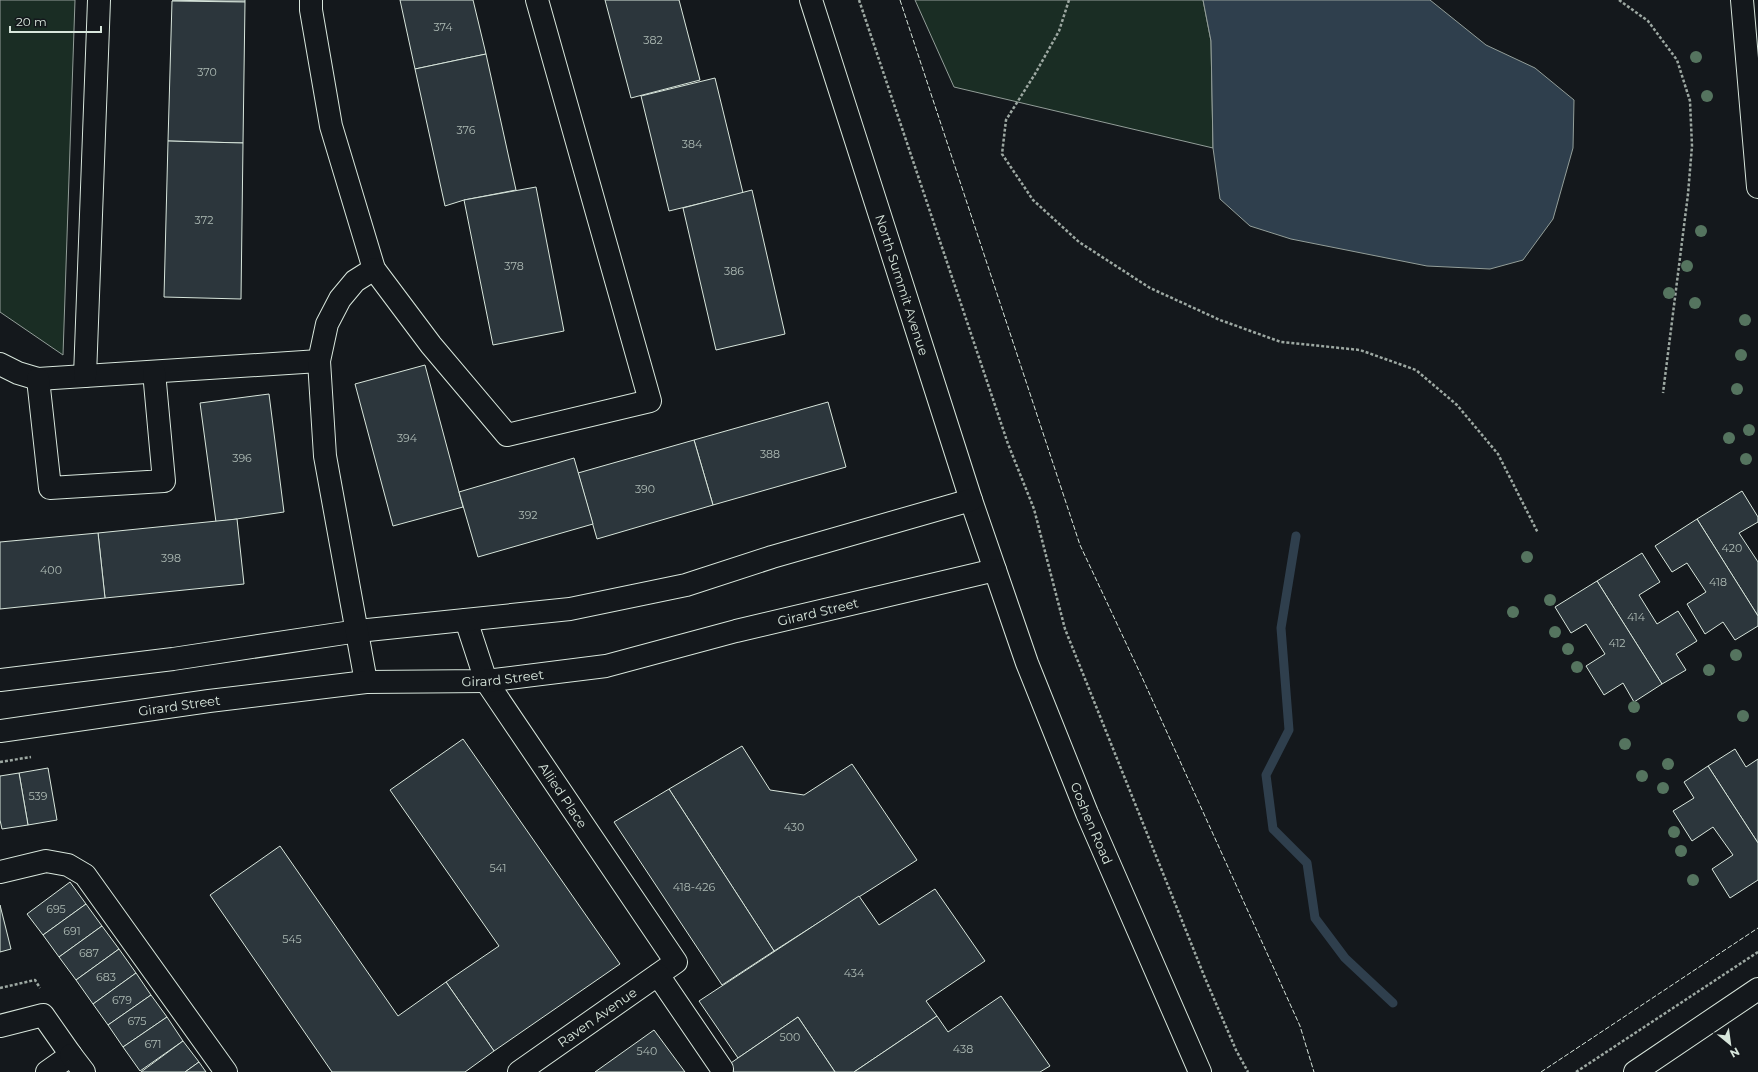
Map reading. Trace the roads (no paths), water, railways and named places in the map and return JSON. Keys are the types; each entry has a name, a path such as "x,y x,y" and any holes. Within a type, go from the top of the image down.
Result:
{"street":[{"path":"85,376 99,0"},
{"path":"311,0 310,10 331,126 374,268 431,345 507,435 650,401 537,0"},
{"name":"North Summit Avenue","path":"810,0 971,500 995,570"},
{"path":"1742,0 1758,187"},
{"path":"366,682 358,631 325,456 319,361 327,324 340,299 355,281 374,268"},
{"path":"0,364 18,373 38,380 319,361"},
{"path":"38,380 50,488 164,481 154,372"},
{"path":"0,680 173,659 358,631 570,609 686,585 772,557 971,500"},
{"name":"Girard Street","path":"0,731 208,701 366,682 486,681 606,666 736,631 995,570"},
{"name":"Goshen Road","path":"995,570 1027,663 1087,813 1200,1072"},
{"name":"Allied Place","path":"466,620 486,681 676,962"},
{"path":"0,872 46,861 68,865 85,875 226,1072"},
{"name":"Raven Avenue","path":"519,1072 676,962"},
{"path":"658,975 722,1069"},
{"path":"1635,1072 1758,989"},
{"path":"0,1026 43,1015 84,1072"},
{"path":"47,1072 71,1055"}],"water":[{"path":"1203,0 1430,0 1486,45 1535,68 1574,100 1573,148 1553,219 1523,260 1490,269 1427,266 1291,239 1250,226 1220,199 1213,148 1211,41"}],"waterway":[{"path":"1296,536 1281,628 1289,730 1266,775 1273,829 1307,863 1315,918 1345,958 1393,1003"}]}
